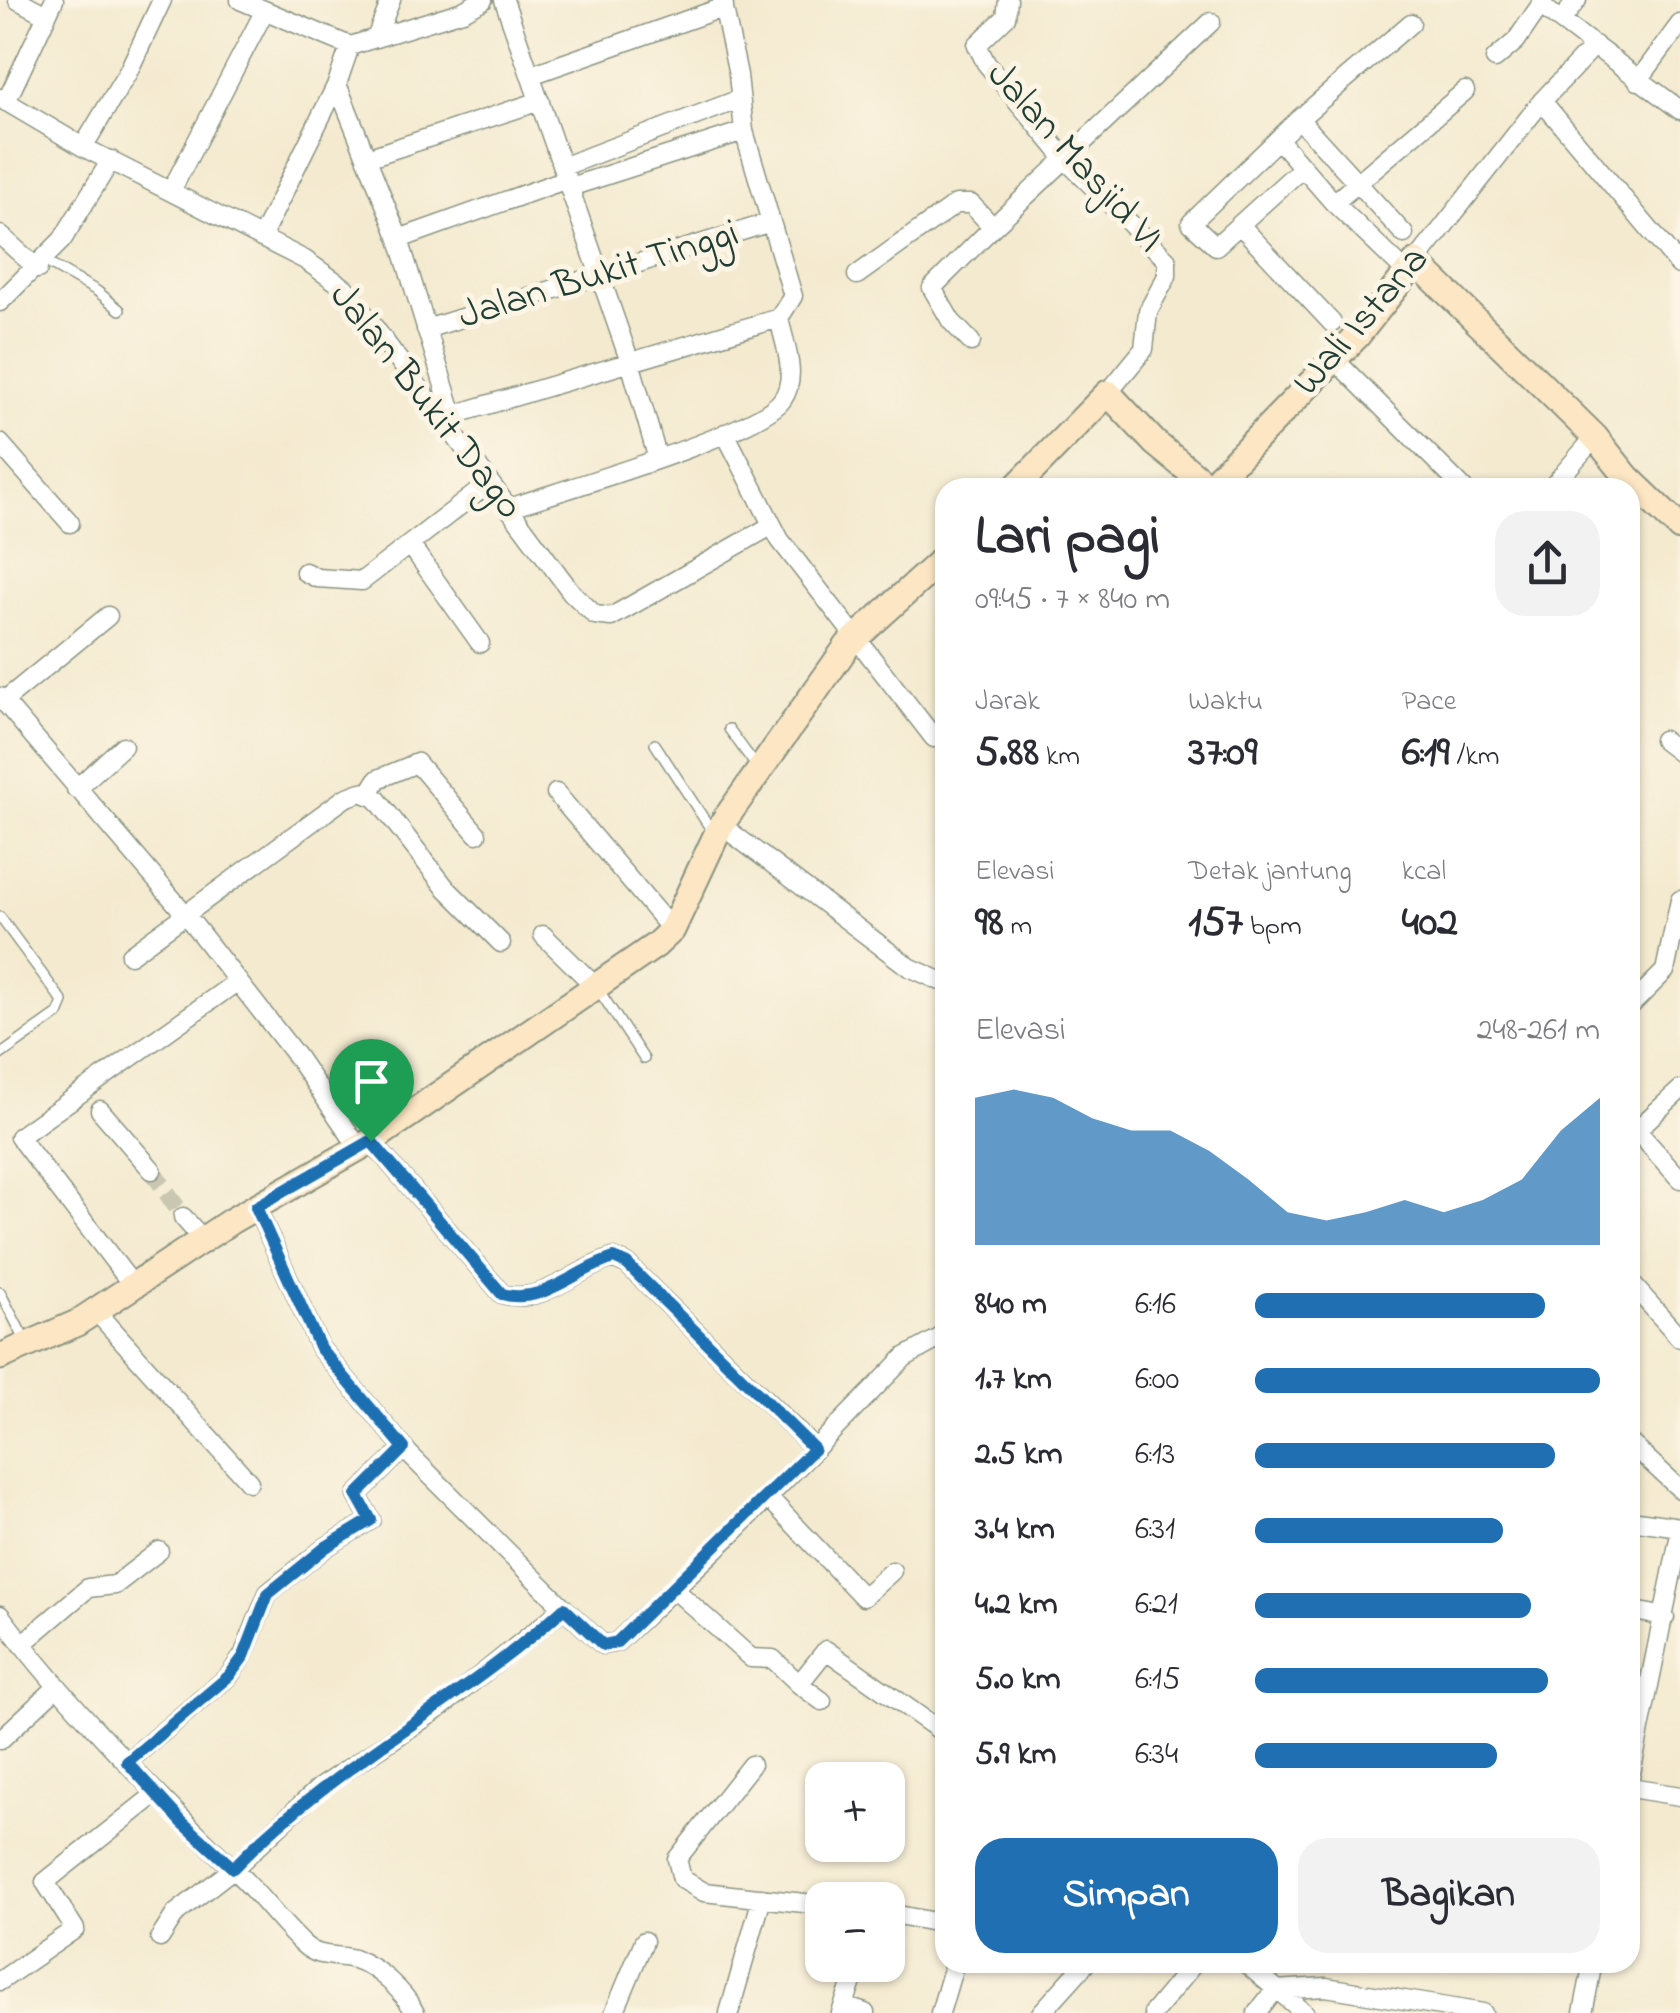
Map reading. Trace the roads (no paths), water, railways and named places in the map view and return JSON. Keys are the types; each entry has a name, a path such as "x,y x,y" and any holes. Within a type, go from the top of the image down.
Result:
{"street":[{"path":"3,100 50,8 18,0"},
{"path":"83,147 128,72 162,0"},
{"path":"240,0 350,46 483,0"},
{"path":"376,38 391,0"},
{"path":"504,0 630,362 657,456"},
{"name":"Jalan Masjid VI","path":"1008,0 1006,17 978,48 1067,161 1167,260 1168,269 1148,312 1144,349 1108,394"},
{"path":"1561,21 1577,0"},
{"path":"1495,60 1516,41 1542,2 1561,21 1680,110"},
{"path":"337,84 398,238 451,423 630,362 778,318 794,296 744,131 723,3 531,75"},
{"path":"171,191 264,12"},
{"path":"971,342 950,321 932,288 1211,22"},
{"path":"1301,169 1216,246 1191,223 1299,120 1411,24"},
{"path":"1638,80 1680,24"},
{"name":"Wali Istana","path":"1218,478 1335,360 1542,101 1595,45"},
{"path":"261,238 337,84 350,46"},
{"path":"1334,203 1465,91"},
{"path":"398,238 567,177 740,99"},
{"name":"Jalan Bukit Dago","path":"3,100 83,147 305,260 345,288 451,423 488,484 572,593 594,615 606,618 771,526"},
{"path":"367,158 540,101"},
{"path":"1542,101 1679,265"},
{"path":"1299,120 1404,234"},
{"path":"567,177 744,131"},
{"path":"1279,140 1334,203 1411,267 1595,437 1628,478"},
{"path":"0,302 41,265 82,212 111,160"},
{"path":"857,275 956,204 971,204 993,227"},
{"name":"Jalan Bukit Tinggi","path":"426,329 771,222"},
{"path":"1241,226 1332,323"},
{"path":"0,235 41,265"},
{"path":"509,508 725,433 768,413 782,401 790,382 778,318"},
{"path":"1335,360 1453,478"},
{"path":"1031,478 1108,394"},
{"name":"Wali Istana","path":"1108,394 1155,443 1198,478"},
{"path":"725,433 771,526 851,642 934,738"},
{"path":"1560,478 1595,437"},
{"path":"0,443 70,523"},
{"path":"305,572 317,578 362,581 488,484"},
{"path":"1640,490 1680,528"},
{"path":"411,546 480,643"},
{"path":"0,1357 26,1343 48,1338 96,1311 256,1207 365,1144 598,989 672,930 714,829 760,772 851,642 935,566"},
{"path":"108,616 2,699 76,789 94,802 365,1144 502,1294 515,1298 542,1294 614,1258 627,1264 814,1449"},
{"path":"1663,740 1680,753"},
{"path":"76,789 122,746"},
{"path":"130,955 330,808 345,798 369,792 378,778 417,763 477,834"},
{"path":"369,792 445,888 500,942"},
{"path":"556,793 672,930"},
{"path":"714,829 909,968 935,979"},
{"path":"1640,996 1665,971 1680,900"},
{"path":"544,935 598,989"},
{"path":"134,1286 19,1136 238,981"},
{"path":"1640,1123 1680,1090"},
{"path":"100,1110 152,1170"},
{"path":"1640,1138 1680,1179"},
{"path":"256,1207 320,1348 404,1448 603,1645 617,1642 676,1590 905,1358 935,1341"},
{"path":"184,1217 203,1240"},
{"path":"1640,1293 1680,1338"},
{"path":"96,1311 249,1482"},
{"path":"127,1762 229,1676 244,1656 268,1594 326,1547 371,1520 357,1495 404,1448"},
{"path":"1640,1453 1680,1489"},
{"path":"768,1496 863,1597 892,1570"},
{"path":"1640,1521 1680,1526"},
{"path":"1640,1693 1665,1616 1680,1534"},
{"path":"22,1644 88,1588 115,1585 159,1551"},
{"path":"676,1590 751,1658 773,1659 822,1701"},
{"path":"160,1938 176,1913 233,1868 319,1788 440,1708 564,1608"},
{"path":"1640,1612 1665,1616"},
{"path":"0,1615 58,1687 127,1762 306,1947 326,1957 365,1964 410,2001 415,2013"},
{"path":"798,1684 826,1650 935,1727"},
{"path":"0,1740 58,1687"},
{"path":"752,1765 677,1859 682,1879 690,1886 805,1903"},
{"path":"1640,1790 1680,1796"},
{"path":"0,1981 75,1929 45,1882 157,1793"},
{"path":"729,2013 762,1898"},
{"path":"905,1916 935,1922"},
{"path":"614,2013 644,1942"},
{"path":"940,2013 953,1973"},
{"path":"1040,2013 1077,1973"},
{"path":"1153,2013 1186,1973"},
{"path":"1256,1973 1305,2013"},
{"path":"1583,2013 1591,1973"},
{"path":"852,1982 843,2010 865,2013"},
{"path":"1275,1990 1326,1987 1484,2013"},
{"path":"1258,2013 1275,1990"}],"lane":[{"path":"41,265 98,290 120,310"},
{"path":"729,729 760,772"},
{"path":"655,744 714,829"},
{"path":"0,917 63,1002 58,1014 0,1055"},
{"path":"598,989 644,1060"},
{"path":"0,1292 26,1343"}],"tunnel":[{"path":"152,1170 183,1217"}]}
